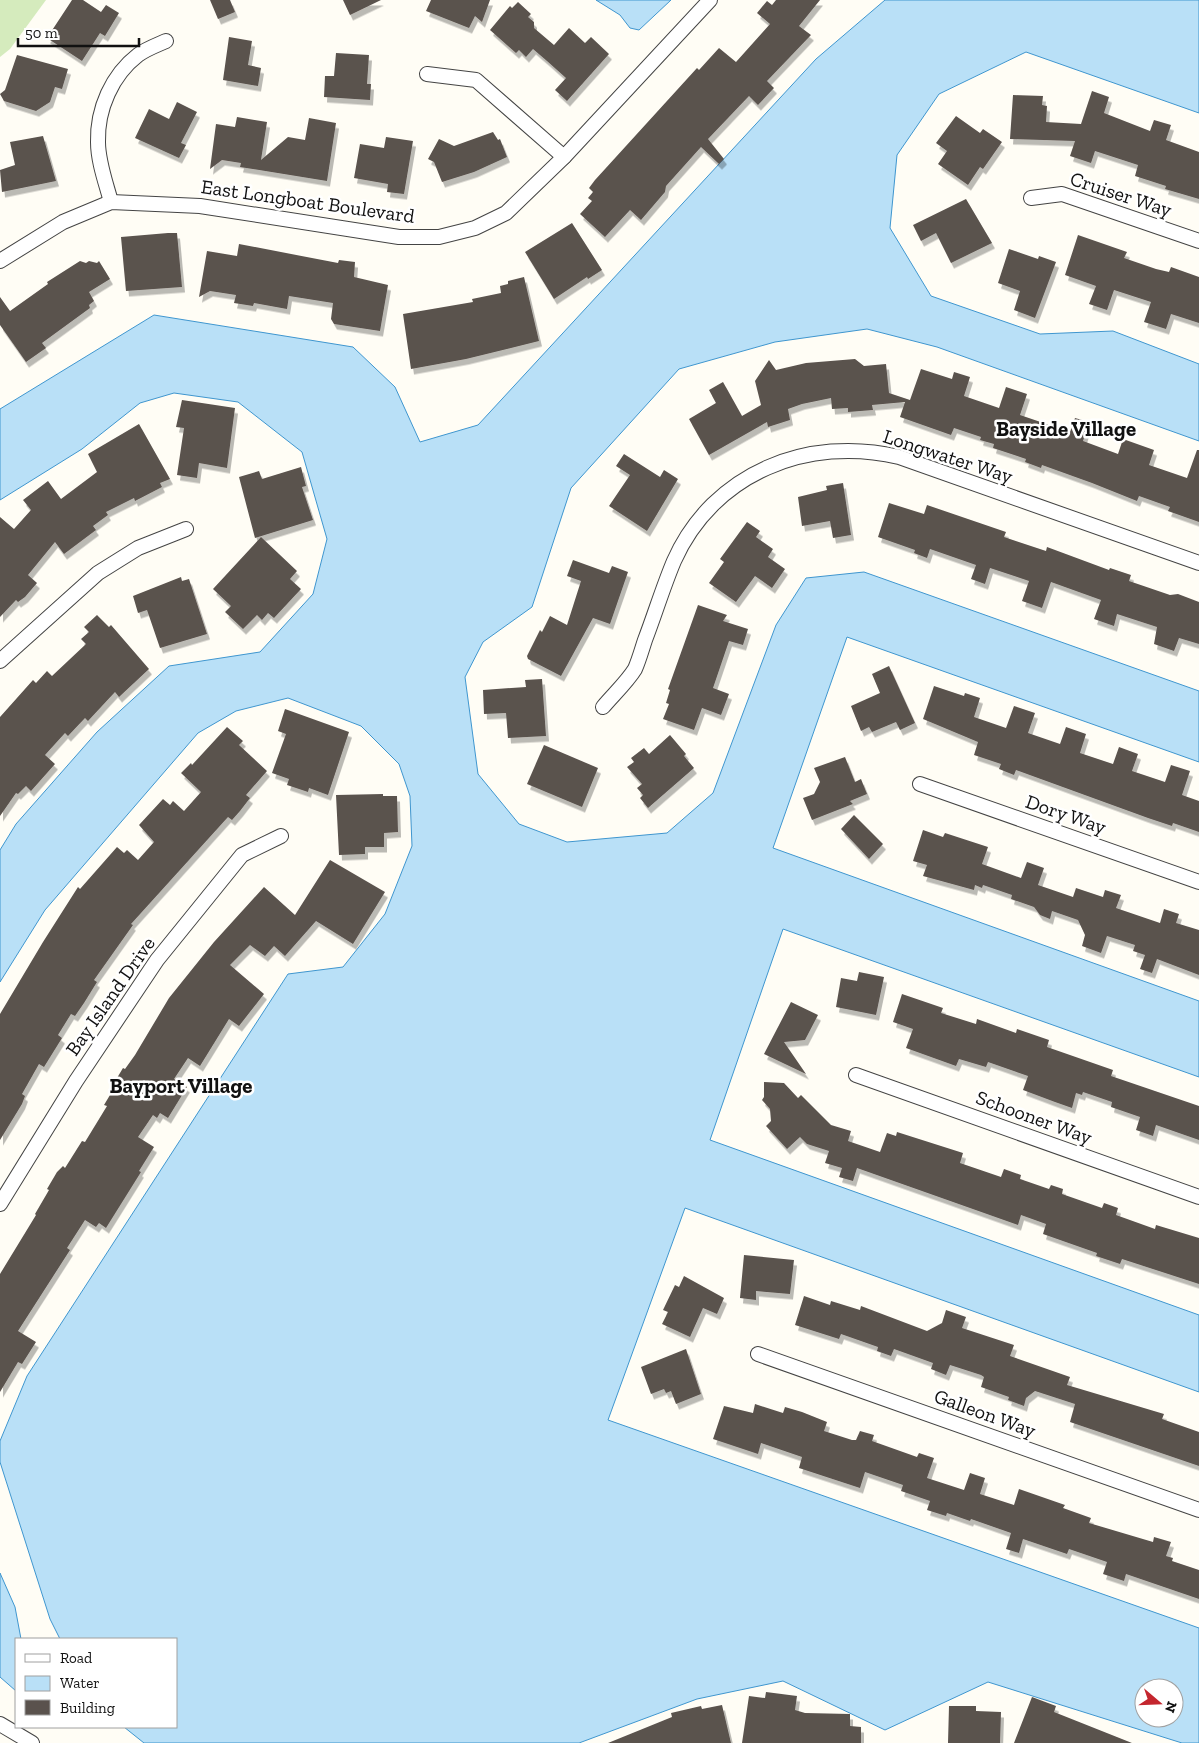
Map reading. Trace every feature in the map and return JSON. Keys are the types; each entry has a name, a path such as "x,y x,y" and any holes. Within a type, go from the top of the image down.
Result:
{"street":[{"name":"East Longboat Boulevard","path":"0,261 63,222 111,202 200,206 399,237 439,237 475,228 506,213 564,157 710,0"},
{"path":"111,202 98,144 101,110 107,94 128,64 140,53 166,41"},
{"path":"427,74 476,80 564,157"},
{"name":"Cruiser Way","path":"1031,198 1062,194 1199,241"},
{"name":"Longwater Way","path":"603,707 634,669 674,561 686,537 700,518 718,499 742,480 778,462 800,455 822,451 860,450 898,457 1199,563"},
{"path":"0,661 98,573 138,548 186,529"},
{"name":"Dory Way","path":"920,784 1199,882"},
{"name":"Bay Island Drive","path":"0,1204 76,1081 157,960 242,855 281,836"},
{"name":"Schooner Way","path":"856,1075 1199,1197"},
{"name":"Galleon Way","path":"758,1354 1199,1510"},
{"path":"0,1724 32,1743"}],"green space":[{"path":"0,0 46,0 10,49 0,57"}],"water":[{"path":"596,0 671,0 639,30 630,28 620,15"},
{"path":"885,0 1199,0 1199,113 1026,52 939,94 897,155 890,228 931,296 1040,334 1113,331 1199,364 1199,441 937,347 867,329 775,342 679,369 571,488 532,607 483,642 465,677 478,774 519,824 567,842 667,833 713,793 776,625 806,578 864,572 1199,691 1199,762 847,637 773,848 1199,1001 1199,1077 783,929 710,1140 1199,1315 1199,1392 685,1208 608,1420 1199,1628 1199,1743 1182,1743 1134,1728 1184,1728 1184,1678 1134,1678 1134,1728 988,1682 885,1730 783,1681 697,1699 579,1743 144,1743 125,1728 178,1728 178,1638 60,1638 50,1619 0,1462 0,1441 27,1376 288,974 343,967 385,914 412,846 410,796 399,764 361,726 288,698 236,711 198,733 45,910 0,982 0,850 16,824 97,732 169,666 260,652 313,594 327,539 302,452 238,402 174,393 140,403 82,449 0,500 0,409 154,315 353,347 395,387 420,442 478,425 816,59"},
{"path":"0,1573 15,1607 21,1638 15,1638 15,1690 0,1677"}],"building":[{"path":"72,0 83,0 101,12 106,5 119,13 105,36 100,33 82,61 47,38"},
{"path":"210,0 230,0 235,12 218,19"},
{"path":"343,0 381,0 350,15"},
{"path":"431,0 490,0 482,22 475,16 469,28 426,11"},
{"path":"776,0 820,0 799,26 811,35 767,81 774,88 758,105 749,96 708,139 724,159 719,164 701,147 666,186 665,192 641,220 630,210 605,237 580,214 592,201 588,198 593,192 589,188 697,68 699,70 719,48 736,62 770,24 757,13 767,1 772,5"},
{"path":"518,2 531,14 528,17 534,22 534,28 554,45 569,28 585,43 591,37 609,54 567,101 555,90 566,78 533,49 526,57 519,50 516,53 490,30 510,6 512,8"},
{"path":"229,37 252,41 248,65 261,68 258,86 223,80"},
{"path":"336,53 369,55 367,84 371,84 370,100 324,97 325,76 334,76"},
{"path":"17,55 68,69 62,89 55,87 50,102 36,111 4,101 0,94 5,90"},
{"path":"1092,91 1109,97 1104,113 1150,131 1154,120 1171,125 1166,140 1199,152 1199,199 1165,189 1166,186 1135,176 1138,165 1095,151 1091,163 1070,156 1075,141 1010,139 1013,95 1043,96 1042,105 1047,106 1046,122 1081,124"},
{"path":"177,102 197,112 181,143 186,145 179,158 135,138 149,109 169,119"},
{"path":"956,116 980,133 983,129 1002,142 983,169 980,167 968,185 938,164 947,151 936,143"},
{"path":"237,117 267,122 261,160 288,137 305,140 309,118 336,123 327,181 240,167 241,163 222,160 210,169 216,124 235,127"},
{"path":"493,132 498,140 500,139 507,157 474,172 442,182 434,162 428,159 439,139 454,146"},
{"path":"43,136 56,181 2,192 0,170 15,165 10,142"},
{"path":"386,137 413,141 404,194 387,192 388,184 354,178 360,144 384,148"},
{"path":"966,199 992,243 951,263 936,233 921,241 913,225"},
{"path":"572,223 602,270 588,279 587,277 554,299 525,252"},
{"path":"177,233 182,287 126,291 121,237"},
{"path":"1078,235 1127,252 1124,258 1169,272 1171,267 1199,277 1199,323 1171,314 1166,329 1144,322 1151,302 1114,290 1107,310 1089,304 1096,286 1065,275"},
{"path":"239,244 338,263 339,260 355,262 354,277 388,285 380,331 334,324 331,319 333,303 289,296 287,309 254,303 253,306 234,303 236,295 210,291 199,297 207,251 237,256"},
{"path":"1009,249 1038,259 1039,256 1056,262 1035,318 1014,310 1020,291 998,283"},
{"path":"80,261 97,263 99,261 110,279 89,292 94,301 89,305 90,308 42,343 46,348 26,362 0,325 0,297 10,311 48,284 47,282"},
{"path":"524,277 539,341 466,359 411,369 403,314 473,302 472,299 501,293 500,286 508,284 508,281"},
{"path":"855,359 864,366 886,364 889,393 910,400 921,369 952,379 954,372 970,377 964,396 999,408 1006,387 1027,394 1020,415 1070,432 1075,418 1089,422 1083,441 1118,454 1123,439 1154,450 1149,465 1187,478 1197,450 1199,450 1199,522 1168,511 1170,507 1139,496 1137,501 1042,465 1041,468 1025,462 1026,459 993,448 994,444 980,440 981,437 954,428 951,435 900,417 905,402 872,405 873,410 848,412 848,408 832,409 831,398 802,404 788,409 790,420 768,427 767,422 709,455 689,419 716,403 709,390 723,382 742,416 761,405 755,381 769,360 776,370 806,363"},
{"path":"182,400 235,408 227,468 199,463 197,478 177,475 184,428 176,427"},
{"path":"139,424 170,479 160,483 162,487 135,501 134,498 106,512 108,515 93,526 96,530 64,554 55,542 28,575 37,583 25,597 18,602 16,600 0,617 0,517 14,529 31,510 23,500 48,481 61,499 97,472 88,454"},
{"path":"624,454 660,477 664,470 678,479 647,531 609,506 630,475 616,466"},
{"path":"301,467 306,486 302,487 313,520 255,538 239,477 259,471 262,479"},
{"path":"843,483 851,535 833,538 830,521 802,526 798,497 827,490 826,486"},
{"path":"889,503 924,514 927,505 1006,532 1004,537 1046,551 1047,547 1109,570 1110,568 1131,575 1129,581 1170,595 1178,594 1199,602 1199,644 1179,638 1174,651 1154,644 1157,627 1117,614 1114,626 1094,619 1101,600 1051,582 1042,608 1022,601 1029,581 990,568 985,584 971,579 976,565 930,549 927,558 914,553 915,550 878,537"},
{"path":"747,522 760,531 756,537 773,549 768,557 785,569 772,588 755,576 736,602 709,583 724,562 720,559"},
{"path":"261,537 297,571 290,579 301,589 274,618 268,613 262,620 257,615 243,629 225,612 231,606 213,589"},
{"path":"573,560 609,573 612,566 628,572 610,624 593,618 561,676 528,659 527,656 540,630 542,632 550,616 567,625 581,581 567,576"},
{"path":"181,577 182,581 189,579 207,634 160,648 147,610 138,613 133,596"},
{"path":"698,605 727,615 723,621 748,629 743,645 729,641 713,688 729,694 721,715 702,708 694,730 663,719 669,704 666,703 670,690 668,689"},
{"path":"97,615 109,627 111,625 149,669 119,697 115,692 88,721 85,718 68,736 65,733 45,755 55,764 31,791 26,786 18,794 16,793 0,816 0,717 33,680 36,683 47,671 52,676 86,644 81,639 89,632 84,627"},
{"path":"889,666 915,723 900,730 896,722 872,732 869,727 861,731 851,706 880,693 872,674"},
{"path":"542,679 546,736 508,738 506,713 484,714 483,690 526,687 525,680"},
{"path":"934,686 964,696 965,693 980,698 974,717 1006,728 1014,706 1035,713 1028,733 1060,744 1066,727 1086,734 1080,753 1113,764 1119,747 1138,754 1132,771 1165,782 1171,765 1190,771 1182,795 1199,801 1199,832 1173,823 1172,826 1148,818 1016,770 1014,775 999,769 1001,764 974,755 978,742 923,719"},
{"path":"285,709 349,732 328,795 309,788 308,792 287,785 289,779 272,773 286,734 278,731"},
{"path":"227,727 243,741 239,745 267,771 246,795 250,798 232,820 228,817 131,924 133,925 94,980 97,982 84,1003 75,1016 71,1014 58,1035 62,1038 44,1067 39,1064 22,1094 25,1096 22,1104 0,1140 0,1014 78,887 80,889 117,847 124,853 127,850 138,860 154,842 139,825 163,799 170,805 173,801 184,811 201,792 181,773 191,763 192,765"},
{"path":"670,735 686,754 684,756 694,768 648,808 640,798 643,795 637,788 642,784 627,767 634,762 631,758 644,748 649,754"},
{"path":"544,745 598,768 582,807 527,784"},
{"path":"845,757 855,782 861,779 867,794 850,801 853,804 812,820 803,798 814,794 820,782 814,768"},
{"path":"383,794 383,796 397,796 398,832 384,833 384,847 365,847 365,854 339,855 336,795"},
{"path":"854,815 883,844 869,859 841,829"},
{"path":"923,830 943,837 945,833 988,847 982,864 1021,878 1027,862 1044,868 1038,885 1073,897 1076,888 1103,897 1105,890 1121,895 1116,908 1160,923 1164,909 1179,914 1176,923 1199,930 1199,975 1157,959 1152,973 1140,969 1145,955 1133,951 1135,945 1107,936 1101,953 1082,946 1085,935 1078,920 1052,911 1050,919 1040,915 1034,907 1011,899 1012,895 983,885 982,888 975,885 974,890 923,876 927,865 913,861"},
{"path":"330,860 385,892 353,944 316,921 285,956 274,946 265,956 250,945 230,965 264,994 239,1026 229,1019 200,1066 188,1058 174,1079 187,1087 168,1118 160,1113 157,1118 153,1115 138,1137 154,1147 139,1171 141,1172 106,1228 99,1223 96,1227 85,1220 67,1248 70,1250 18,1331 36,1342 22,1364 18,1362 0,1392 0,1274 36,1215 49,1190 47,1189 57,1172 63,1166 65,1168 82,1141 85,1142 107,1106 104,1105 119,1080 117,1078 123,1068 125,1069 135,1055 169,998 214,942 264,887 295,915"},
{"path":"859,972 884,977 876,1015 836,1007 841,978 857,981"},
{"path":"902,994 943,1008 941,1013 976,1024 977,1019 1016,1033 1017,1029 1049,1040 1047,1047 1113,1070 1111,1076 1199,1106 1199,1140 1156,1125 1153,1136 1136,1130 1140,1117 1111,1107 1112,1102 1083,1092 1082,1095 1076,1093 1072,1108 1055,1102 1023,1090 1028,1076 988,1062 986,1067 959,1059 956,1066 906,1048 913,1029 893,1022"},
{"path":"791,1002 818,1015 805,1040 784,1042 806,1074 764,1054"},
{"path":"764,1082 784,1083 798,1098 801,1095 831,1125 851,1131 848,1141 880,1152 887,1133 896,1136 897,1132 963,1153 960,1163 1001,1177 1004,1169 1021,1175 1020,1179 1049,1189 1051,1185 1063,1189 1062,1194 1102,1208 1104,1203 1118,1208 1116,1215 1155,1229 1156,1225 1199,1238 1199,1284 1122,1259 1120,1264 1096,1256 1097,1253 1043,1234 1046,1224 1021,1215 1018,1225 857,1168 853,1181 839,1177 842,1168 825,1163 829,1151 807,1144 800,1137 787,1149 766,1126 771,1121 770,1109 762,1100 764,1097"},
{"path":"744,1255 794,1260 790,1294 756,1291 756,1300 740,1298"},
{"path":"684,1276 724,1298 717,1314 703,1308 690,1337 662,1324 668,1312 663,1310 675,1285 679,1287"},
{"path":"804,1296 830,1305 831,1301 860,1310 861,1306 927,1331 942,1323 946,1310 966,1317 962,1328 1014,1345 1010,1356 1070,1377 1067,1385 1164,1414 1162,1419 1199,1432 1199,1466 1070,1422 1075,1404 1035,1391 1026,1398 1024,1406 1008,1400 1009,1397 981,1387 984,1377 981,1375 950,1365 946,1375 931,1369 933,1363 894,1349 891,1356 877,1351 878,1347 841,1334 839,1339 795,1325"},
{"path":"686,1349 701,1394 676,1404 671,1391 666,1393 664,1389 651,1394 641,1367"},
{"path":"755,1404 783,1413 785,1407 802,1412 827,1422 824,1431 852,1440 856,1440 860,1431 874,1435 872,1441 917,1457 919,1453 934,1458 927,1478 964,1490 970,1473 985,1478 980,1494 1014,1505 1019,1489 1065,1505 1063,1508 1091,1518 1089,1523 1153,1542 1154,1537 1171,1542 1166,1556 1173,1558 1172,1561 1199,1570 1199,1599 1126,1574 1124,1581 1103,1574 1107,1562 1069,1549 1067,1554 1023,1539 1019,1553 1006,1549 1011,1533 971,1519 970,1521 947,1513 946,1516 927,1510 930,1501 901,1491 903,1485 865,1472 860,1488 799,1468 802,1457 761,1443 758,1454 713,1439 724,1406 753,1413"},
{"path":"766,1692 797,1696 795,1710 805,1713 850,1714 850,1726 861,1727 861,1743 742,1743 749,1696 765,1698"},
{"path":"1032,1697 1056,1706 1054,1712 1132,1743 1014,1743"},
{"path":"722,1705 731,1743 608,1743 672,1717 671,1713 701,1706 702,1709"},
{"path":"949,1706 976,1706 976,1711 1001,1712 1000,1743 948,1743"}],"district":[{"name":"Bayside Village","path":"1066,429"},
{"name":"Bayport Village","path":"181,1086"}]}
